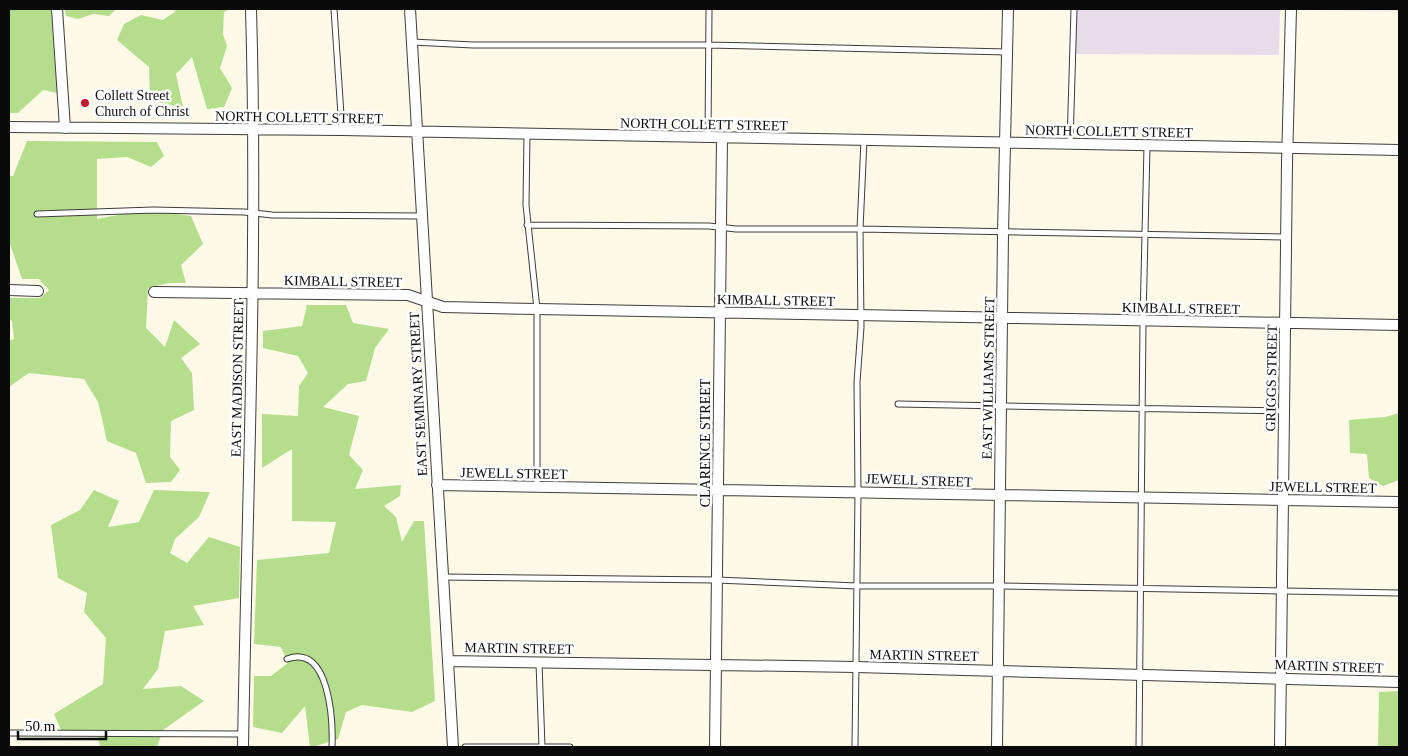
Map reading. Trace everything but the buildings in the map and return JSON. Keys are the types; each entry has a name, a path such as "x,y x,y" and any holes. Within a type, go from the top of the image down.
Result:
{"street":[{"path":"57,9 65,128"},
{"name":"EAST MADISON STREET","path":"243,747 253,293 254,130 251,9"},
{"name":"EAST SEMINARY STREET","path":"410,9 453,747"},
{"name":"EAST WILLIAMS STREET","path":"997,747 1003,233 1008,9"},
{"name":"GRIGGS STREET","path":"1280,747 1287,148 1291,9"},
{"name":"NORTH COLLETT STREET","path":"9,127 342,130 1399,150"},
{"name":"CLARENCE STREET","path":"715,747 722,138"},
{"path":"9,290 38,291"},
{"name":"KIMBALL STREET","path":"154,292 408,295 443,307 1399,325"},
{"name":"JEWELL STREET","path":"437,485 1399,502"},
{"name":"MARTIN STREET","path":"448,661 998,671 1399,682"}],"lane":[{"path":"334,9 342,130"},
{"path":"708,138 709,9"},
{"path":"1070,144 1074,9"},
{"path":"412,42 482,45 708,46 1008,52"},
{"path":"527,134 527,225 537,309 537,488"},
{"path":"855,747 858,492 857,382 861,315 860,230 864,140"},
{"path":"1139,747 1146,146"},
{"path":"38,214 153,210 272,215 422,216"},
{"path":"527,225 721,226 736,229 1286,237"},
{"path":"898,404 1284,411"},
{"path":"442,577 717,580 857,586 999,586 1399,593"},
{"path":"287,659 295,656 306,659 321,673 330,706 332,747"},
{"path":"539,662 542,747"},
{"path":"9,732 243,734"},
{"path":"464,747 570,747"}],"shaded area":[{"path":"1074,9 1280,9 1279,55 1072,54"},
{"path":"1399,9 1399,11 1299,10"}],"green space":[{"path":"9,9 51,9 57,93 43,90 18,113 9,113"},
{"path":"65,9 116,9 109,16 93,14 78,19 66,16"},
{"path":"171,9 229,9 224,12 223,34 227,46 220,68 232,88 224,107 207,109 192,57 176,74 183,108 150,100 149,67 117,40 124,24 141,15 163,20 176,11"},
{"path":"27,141 157,142 164,156 151,167 127,157 97,159 97,219 144,210 191,216 203,244 181,265 186,283 169,283 148,288 146,328 165,347 174,320 200,344 181,358 192,373 194,410 171,421 170,457 180,470 171,482 146,483 136,453 107,441 98,402 84,379 29,373 9,387 9,341 14,339 12,321 9,319 9,298 40,298 49,290 39,279 22,279 9,241 9,176 13,176"},
{"path":"307,305 346,305 353,323 389,329 375,348 366,381 348,384 323,407 359,416 349,455 363,470 355,489 401,485 400,496 384,506 396,517 402,542 414,521 424,521 435,701 412,712 362,705 346,712 338,739 313,747 310,747 305,706 282,733 253,727 254,676 271,676 288,663 281,647 254,644 257,560 329,553 336,522 292,521 292,449 262,468 262,414 298,416 299,386 308,373 298,356 263,348 263,331 302,326"},
{"path":"1399,413 1399,480 1383,486 1369,478 1367,454 1350,453 1349,420 1385,417"},
{"path":"94,490 119,501 108,527 139,522 154,490 210,492 199,517 175,539 170,553 187,563 209,537 240,547 239,598 193,606 204,625 165,631 158,669 143,689 181,686 204,701 163,730 157,747 100,747 97,731 61,730 54,714 103,684 106,638 84,612 87,593 58,578 51,525 80,510"},
{"path":"1399,691 1399,747 1378,747 1379,692"}],"place":[{"name":"Collett Street Church of Christ","path":"85,103"}]}
